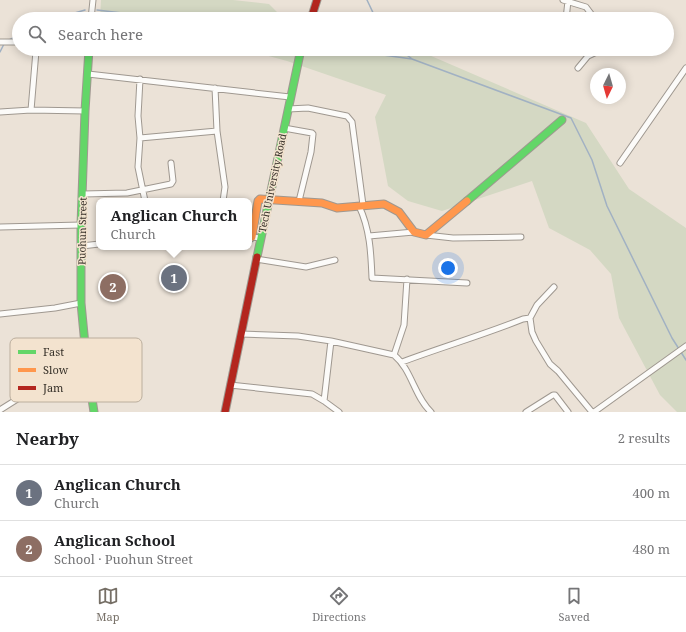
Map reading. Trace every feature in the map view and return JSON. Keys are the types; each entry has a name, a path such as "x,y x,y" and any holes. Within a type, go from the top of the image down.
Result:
{"street":[{"path":"92,12 93,0"},
{"path":"313,12 317,0"},
{"path":"566,12 565,1 586,7 590,12"},
{"path":"0,42 12,42"},
{"path":"31,110 36,56"},
{"name":"Puohun Street","path":"84,338 81,303 81,225 85,111 89,56"},
{"name":"Tech University Road","path":"225,412 260,238 299,56"},
{"path":"578,68 588,56"},
{"path":"620,163 686,68"},
{"path":"88,74 290,97"},
{"path":"140,79 138,116 140,138 138,167 144,198"},
{"path":"215,88 217,131 224,187 223,198"},
{"path":"288,109 308,108 347,116 352,122 361,206 366,220 369,236 372,278 467,283"},
{"path":"0,112 31,110 85,111"},
{"path":"426,235 562,120"},
{"path":"284,128 312,132 313,134 311,152 299,201"},
{"path":"140,138 217,131"},
{"path":"83,194 127,193 173,183 171,164"},
{"path":"252,230 258,201 260,199 322,203 337,208 384,204 399,212 414,232"},
{"path":"0,227 81,225"},
{"path":"369,236 414,232 453,238 521,237"},
{"path":"252,239 260,238"},
{"path":"82,246 96,244"},
{"path":"256,259 306,267 335,260"},
{"path":"394,356 404,325 407,279"},
{"path":"402,362 530,318 537,305 554,287"},
{"path":"0,314 55,308 81,303"},
{"path":"530,318 536,341 550,364 558,371 593,412 686,346"},
{"path":"241,334 298,336 331,341 394,356 402,362 423,404 431,412"},
{"path":"324,401 331,341"},
{"path":"230,385 312,394 339,412"},
{"path":"526,412 555,395 568,412"},
{"path":"0,410 14,402"},
{"name":"Puohun Street","path":"92,402 94,412"},
{"path":"8,406 12,412"}],"green space":[{"path":"101,0 233,0 269,4 277,12 100,12"},
{"path":"269,56 431,56 586,123 629,189 686,228 686,412 677,412 660,395 619,318 611,274 590,250 549,228 532,181 442,211 408,201 388,186 375,117 386,95"}],"waterway":[{"path":"367,0 373,12"},
{"path":"78,12 85,10"},
{"path":"97,10 114,12"},
{"path":"0,52 4,44"},
{"path":"390,56 412,59 571,118 592,160 607,206 672,338 686,360"}],"traffic: fast":[{"path":"84,338 81,303 81,225 89,56"},
{"path":"257,257 300,56"},
{"path":"467,201 562,120"},
{"path":"92,402 94,412"}],"traffic: slow":[{"path":"252,237 258,201 260,199 322,203 337,208 384,204 399,212 414,232 426,235 467,201"}],"traffic: jam":[{"path":"313,12 317,0"},
{"path":"225,412 257,257"}],"place":[{"name":"Anglican Church","path":"174,278"},
{"name":"Anglican School","path":"113,287"}]}
